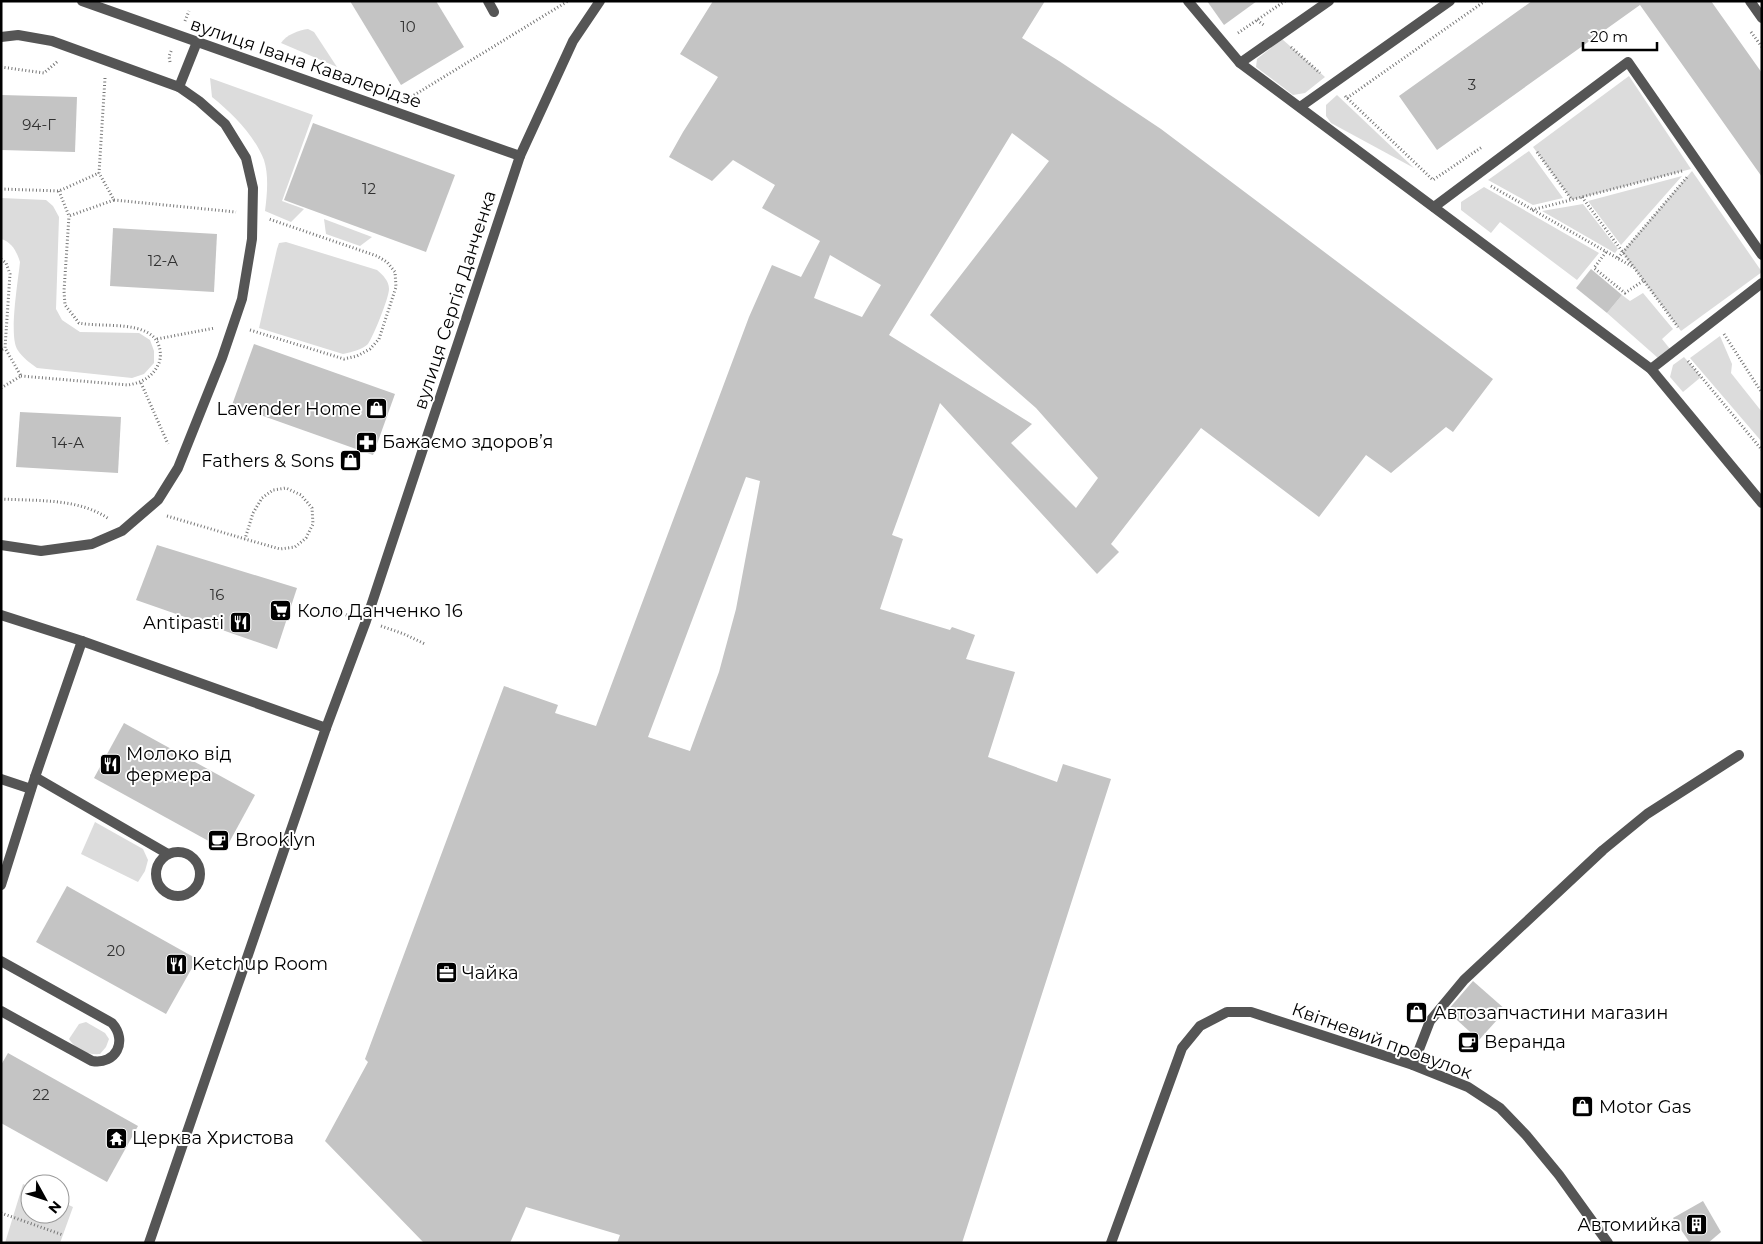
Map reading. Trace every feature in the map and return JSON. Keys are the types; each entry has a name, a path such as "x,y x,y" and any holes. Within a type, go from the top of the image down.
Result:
{"street":[{"name":"вулиця Івана Кавалерідзе","path":"82,1 520,156"},
{"path":"488,1 494,12"},
{"name":"вулиця Сергія Данченка","path":"149,1243 326,728 366,621 520,156 573,41 600,1"},
{"path":"1188,1 1240,63 1651,369 1762,503"},
{"path":"1240,63 1329,1"},
{"path":"1300,107 1450,1"},
{"path":"1750,1 1762,18"},
{"path":"1,37 18,35 52,41 179,87 199,101 225,124 246,158 253,188 252,240 242,299 222,358 178,468 158,500 122,531 92,544 42,551 1,545"},
{"path":"179,87 197,42"},
{"path":"1434,207 1628,62 1762,255"},
{"path":"1651,369 1762,283"},
{"path":"1,615 82,641 326,728"},
{"path":"1,885 35,777 82,641"},
{"path":"1413,1065 1430,1020 1464,980 1618,838 1648,814 1739,755"},
{"path":"35,777 168,854 176,852 190,854 199,866 200,880 197,887 186,896 171,896 164,892 156,880 158,865 168,854"},
{"path":"1,778 32,789"},
{"path":"1,961 112,1023 118,1030 121,1039 117,1050 111,1058 102,1063 92,1061 1,1011"},
{"name":"Квітневий провулок","path":"1111,1243 1182,1048 1200,1026 1227,1012 1252,1012 1413,1065 1468,1087 1500,1108 1526,1135 1559,1175 1608,1243"}],"path":[{"path":"411,97 568,1"},
{"path":"1236,34 1286,1"},
{"path":"1348,98 1485,1"},
{"path":"1279,36 1332,84"},
{"path":"1,67 44,72 65,55"},
{"path":"106,60 99,173 114,200"},
{"path":"1533,147 1572,200"},
{"path":"1532,210 1691,170 1618,258"},
{"path":"1,189 59,190 99,173"},
{"path":"1489,185 1634,268"},
{"path":"1,388 21,376 128,385 141,383 159,365 161,351 157,339 145,330 131,327 90,326 79,323 65,305 64,291 70,216 59,190"},
{"path":"1582,197 1681,331"},
{"path":"70,216 114,200 252,214 378,256 387,262 395,272 396,287 379,339 370,349 357,356 344,359 233,324 157,339"},
{"path":"1606,252 1594,268 1625,293 1643,281"},
{"path":"1,259 6,263 10,274 5,348 21,376"},
{"path":"1721,329 1762,393"},
{"path":"1,350 5,348"},
{"path":"1678,349 1762,450"},
{"path":"141,383 178,468"},
{"path":"147,510 245,539 280,549 295,547 306,538 313,524 312,508 301,495 286,488 273,490 262,498 253,513 245,539"},
{"path":"1,499 78,504 108,518 122,531"},
{"path":"378,625 425,644"},
{"path":"1,1213 63,1234"}],"shaded area":[{"path":"308,29 314,32 337,67 281,43 293,33"},
{"path":"1282,39 1325,77 1305,93 1293,95 1256,67 1257,59"},
{"path":"1629,76 1691,169 1572,200 1533,147"},
{"path":"210,78 313,115 282,201 304,209 291,222 265,211 267,179 264,160 255,142 242,126 228,110 212,97"},
{"path":"1337,95 1414,168 1331,123 1326,116 1326,105"},
{"path":"1529,151 1563,198 1533,205 1488,180"},
{"path":"1692,171 1762,272 1681,331 1622,252"},
{"path":"1682,176 1621,245 1588,201"},
{"path":"1484,187 1599,253 1577,280 1500,222 1491,233 1461,210 1461,202"},
{"path":"1,198 46,200 53,206 59,217 56,309 62,320 80,332 139,333 150,340 154,351 154,363 144,374 132,378 37,368 19,352 15,342 14,320 20,262 13,248 8,242 1,239"},
{"path":"1583,204 1618,249 1615,253 1542,211"},
{"path":"324,219 372,237 360,246 326,234"},
{"path":"286,242 377,270 385,278 389,289 386,300 373,334 366,346 343,354 259,328 277,249 279,243"},
{"path":"1643,293 1673,329 1662,339 1670,349 1658,358 1607,313 1622,295 1630,301"},
{"path":"1720,336 1732,364 1731,373 1762,412 1762,442 1690,358"},
{"path":"1684,357 1701,377 1683,392 1670,377 1673,365"},
{"path":"95,822 143,849 148,860 145,871 138,882 81,854"},
{"path":"86,1022 105,1033 109,1039 106,1047 100,1054 82,1051 69,1039 79,1024"},
{"path":"20,1194 20,1224 67,1224 60,1243 5,1243"}],"building":[{"path":"350,1 436,1 464,47 401,85"},
{"path":"713,1 1045,1 1022,38 1161,129 1493,379 1453,432 1446,427 1391,473 1366,455 1319,517 1201,428 1111,544 1119,552 1097,574 940,403 892,535 903,539 880,609 950,630 952,627 975,635 966,659 1015,672 988,757 1057,782 1063,764 1111,779 962,1243 617,1243 620,1235 526,1207 510,1243 424,1243 325,1141 368,1062 365,1059 504,686 558,705 555,713 596,726 749,317 772,265 801,277 820,241 762,208 775,185 733,160 712,181 669,157 718,77 680,54","holes":["1012,133 1049,161 930,315 1036,408 1098,478 1076,508 1011,443 1032,424 889,335","830,255 881,285 862,317 814,298","746,477 760,481 736,609 719,672 690,751 648,737"]},
{"path":"1207,1 1257,1 1224,25"},
{"path":"1532,1 1711,1 1762,73 1762,177 1640,5 1437,150 1399,96"},
{"path":"1,95 77,97 75,152 1,150"},
{"path":"313,123 455,175 426,252 284,200"},
{"path":"113,228 217,234 214,292 110,286"},
{"path":"1591,269 1622,295 1607,313 1576,288"},
{"path":"254,344 395,394 373,455 232,405"},
{"path":"20,412 121,417 118,473 16,467"},
{"path":"157,545 297,588 277,649 136,600"},
{"path":"124,723 255,795 225,850 94,778"},
{"path":"67,886 197,959 166,1014 36,942"},
{"path":"1473,981 1506,1010 1479,1040 1447,1011"},
{"path":"8,1053 138,1126 107,1182 1,1123 1,1065"},
{"name":"Автомийка","path":"1703,1201 1721,1232 1708,1243 1690,1243 1673,1218"}],"place":[{"name":"Lavender Home","path":"377,409"},
{"name":"Бажаємо здоровʼя","path":"366,442"},
{"name":"Fathers & Sons","path":"350,461"},
{"name":"Коло Данченко 16","path":"281,611"},
{"name":"Antipasti","path":"240,623"},
{"name":"Молоко від фермера","path":"110,764"},
{"name":"Brooklyn","path":"219,840"},
{"name":"Ketchup Room","path":"176,964"},
{"name":"Чайка","path":"446,973"},
{"name":"Автозапчастини магазин","path":"1417,1013"},
{"name":"Веранда","path":"1468,1042"},
{"name":"Motor Gas","path":"1583,1107"},
{"name":"Церква Христова","path":"116,1138"},
{"name":"Автомийка","path":"1697,1225"}]}
